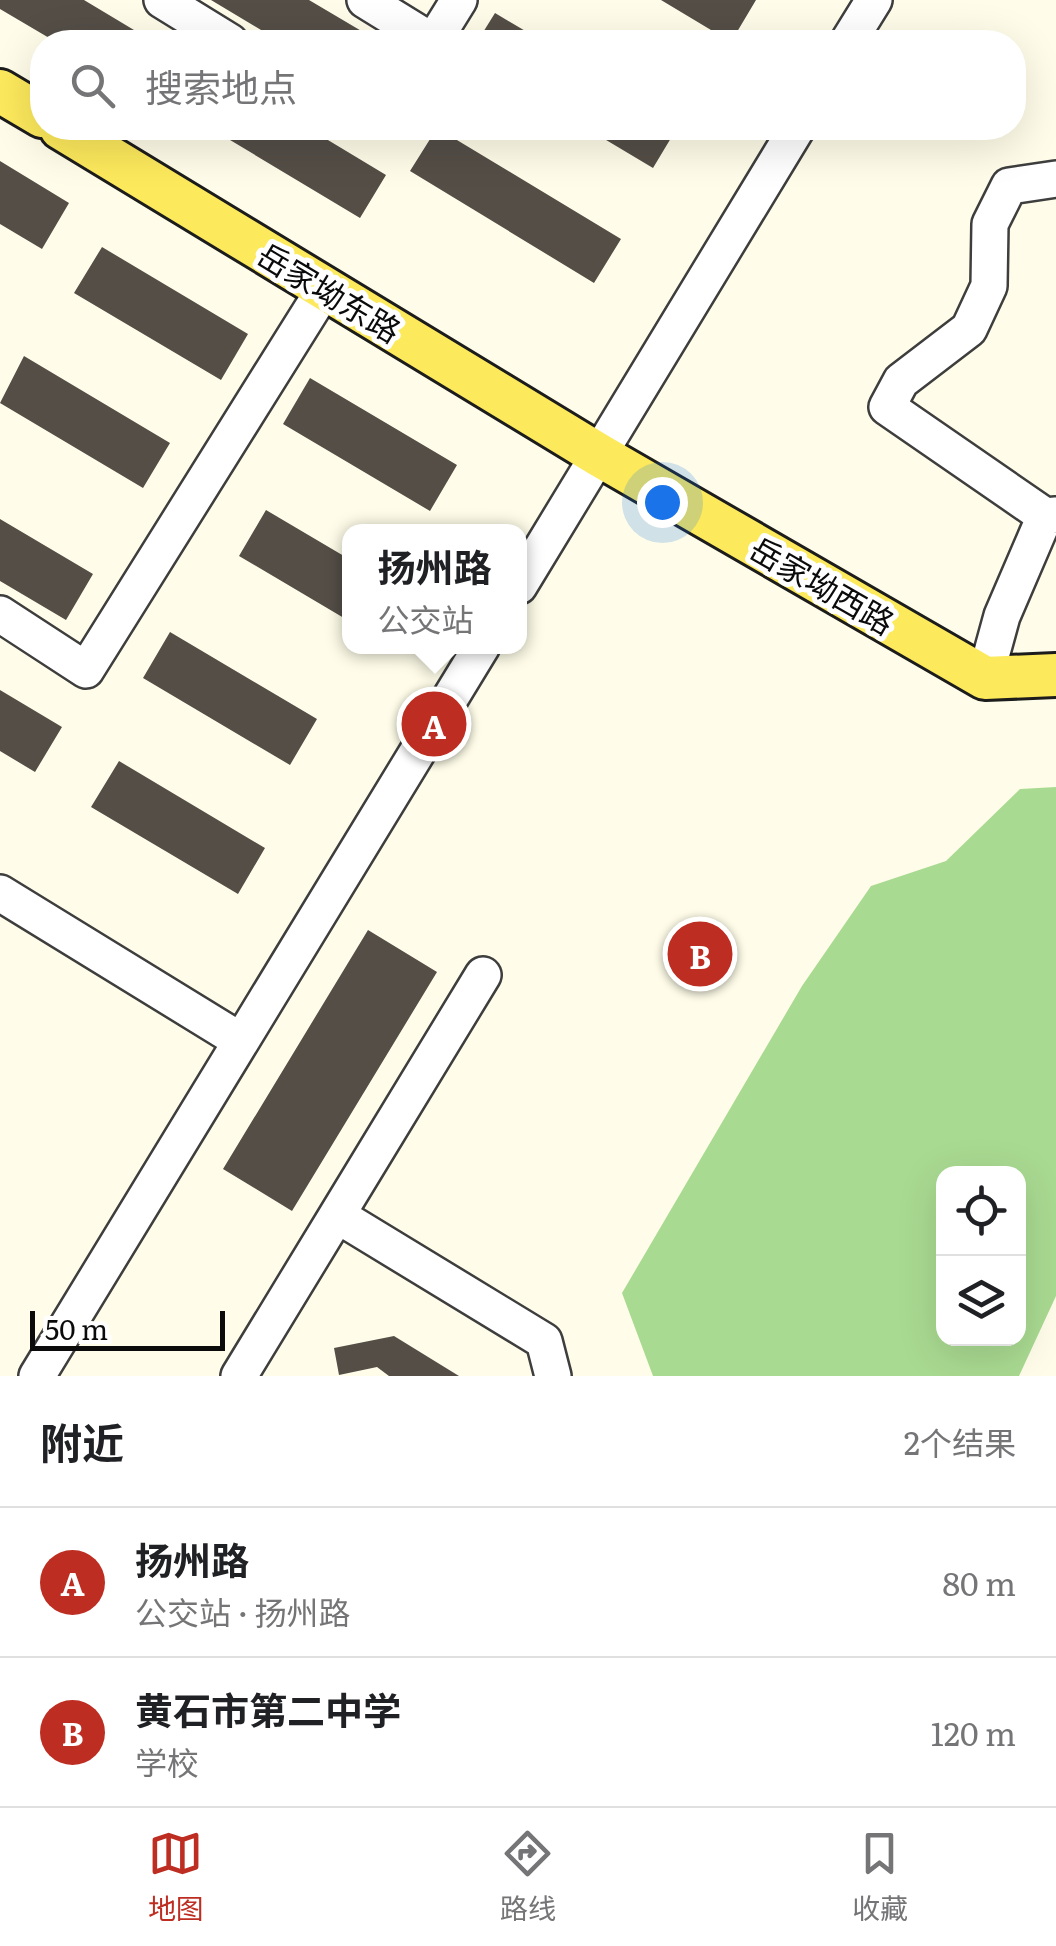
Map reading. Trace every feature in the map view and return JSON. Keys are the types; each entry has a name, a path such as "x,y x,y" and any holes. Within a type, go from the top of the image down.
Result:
{"main road":[{"path":"0,90 30,109"},
{"name":"岳家坳东路","path":"81,140 599,455"},
{"name":"岳家坳西路","path":"599,455 985,678"},
{"path":"985,678 1056,675"}],"street":[{"path":"162,0 211,30"},
{"path":"365,0 414,30"},
{"path":"441,30 460,0"},
{"path":"855,30 874,0"},
{"path":"527,573 790,140"},
{"path":"985,678 1002,616 1050,516 887,407 901,380 969,330 989,286 990,224 1009,186 1056,179"},
{"path":"0,614 86,670 325,288"},
{"path":"36,1376 477,654"},
{"path":"0,894 241,1042"},
{"path":"240,1376 484,975"},
{"path":"337,1214 544,1341 553,1376"}],"green space":[{"path":"1056,787 1056,1296 1019,1376 653,1376 622,1293 802,986 871,886 946,861 1020,789"}],"building":[{"path":"0,0 84,0 134,30 36,30 0,9"},
{"path":"211,0 309,0 360,30 261,30"},
{"path":"661,0 756,0 738,30 711,30"},
{"path":"495,13 524,30 484,30"},
{"path":"230,140 328,140 386,175 360,218"},
{"path":"429,140 457,140 621,239 594,283 410,171"},
{"path":"606,140 670,140 653,168"},
{"path":"0,161 69,203 42,249 0,224"},
{"path":"102,247 248,334 221,380 74,293"},
{"path":"24,356 170,443 143,488 0,403"},
{"path":"310,378 457,465 430,511 283,424"},
{"path":"266,510 342,555 342,617 239,556"},
{"path":"0,519 93,574 66,620 0,581"},
{"path":"170,632 317,719 290,765 143,678"},
{"path":"0,690 62,727 35,772 0,751"},
{"path":"119,761 265,848 238,894 91,807"},
{"path":"368,930 437,972 292,1211 223,1169"},
{"path":"394,1336 459,1376 389,1376 377,1367 339,1375 334,1348"}],"place":[{"name":"扬州路","path":"434,724"},
{"name":"黄石市第二中学","path":"700,954"}]}
